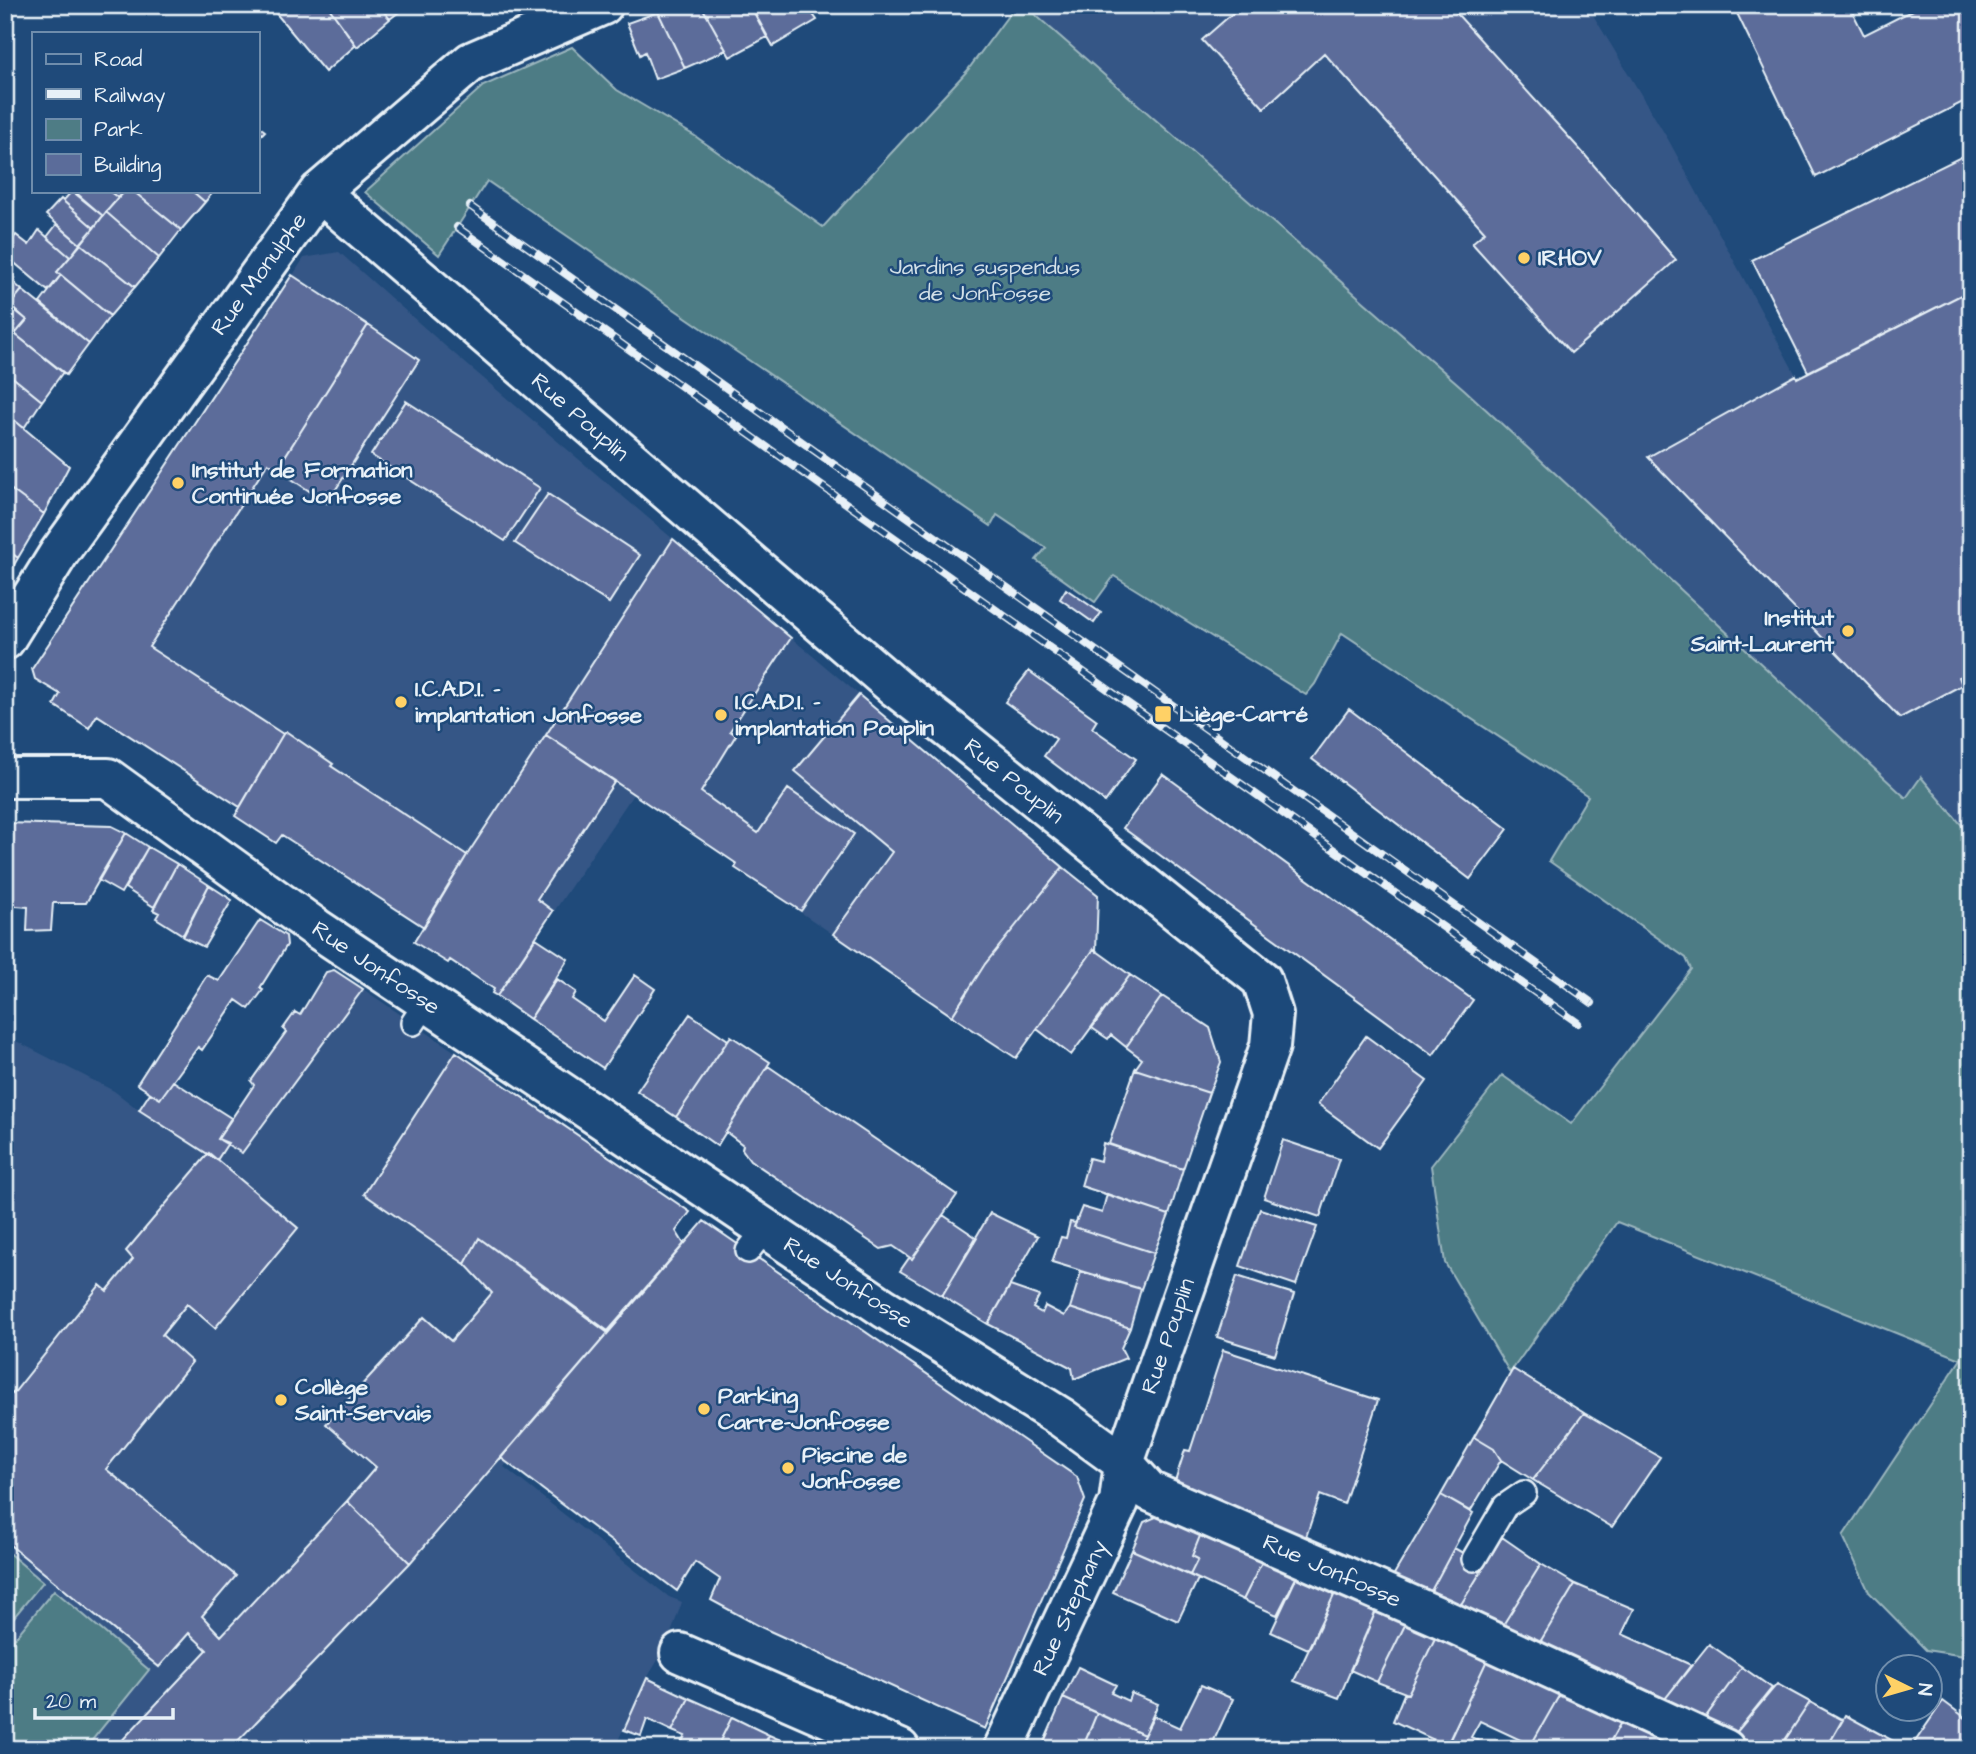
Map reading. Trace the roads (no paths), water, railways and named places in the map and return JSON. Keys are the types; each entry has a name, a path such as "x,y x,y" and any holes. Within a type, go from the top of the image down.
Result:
{"street":[{"name":"Rue Monulphe","path":"5,640 59,553 318,192 471,62 603,5"},
{"name":"Rue Pouplin","path":"318,192 896,688 1262,980 1273,1014 1270,1046 1124,1463"},
{"name":"Rue Jonfosse","path":"5,778 108,778 316,928 420,1013 756,1240 884,1308 1062,1418 1124,1463 1149,1491 1446,1610 1725,1749"},
{"name":"Rue Stephany","path":"1003,1749 1119,1502 1124,1463"},
{"path":"680,1653 900,1749"}],"lane":[{"path":"1474,1559 1505,1506 1524,1493"}],"railway":[{"path":"470,206 1592,1003"},
{"path":"457,227 1578,1023"}],"place":[{"name":"IRHOV","path":"1524,258"},
{"name":"Institut de Formation Continuée Jonfosse","path":"178,483"},
{"name":"Institut Saint-Laurent","path":"1848,631"},
{"name":"I.C.A.D.I. - implantation Jonfosse","path":"401,702"},
{"name":"Liège-Carré","path":"1163,714"},
{"name":"I.C.A.D.I. - implantation Pouplin","path":"721,715"},
{"name":"Collège Saint-Servais","path":"281,1400"},
{"name":"Parking Carre-Jonfosse","path":"704,1409"},
{"name":"Piscine de Jonfosse","path":"788,1468"}],"park label":[{"name":"Jardins suspendus de Jonfosse","path":"985,280"}]}
